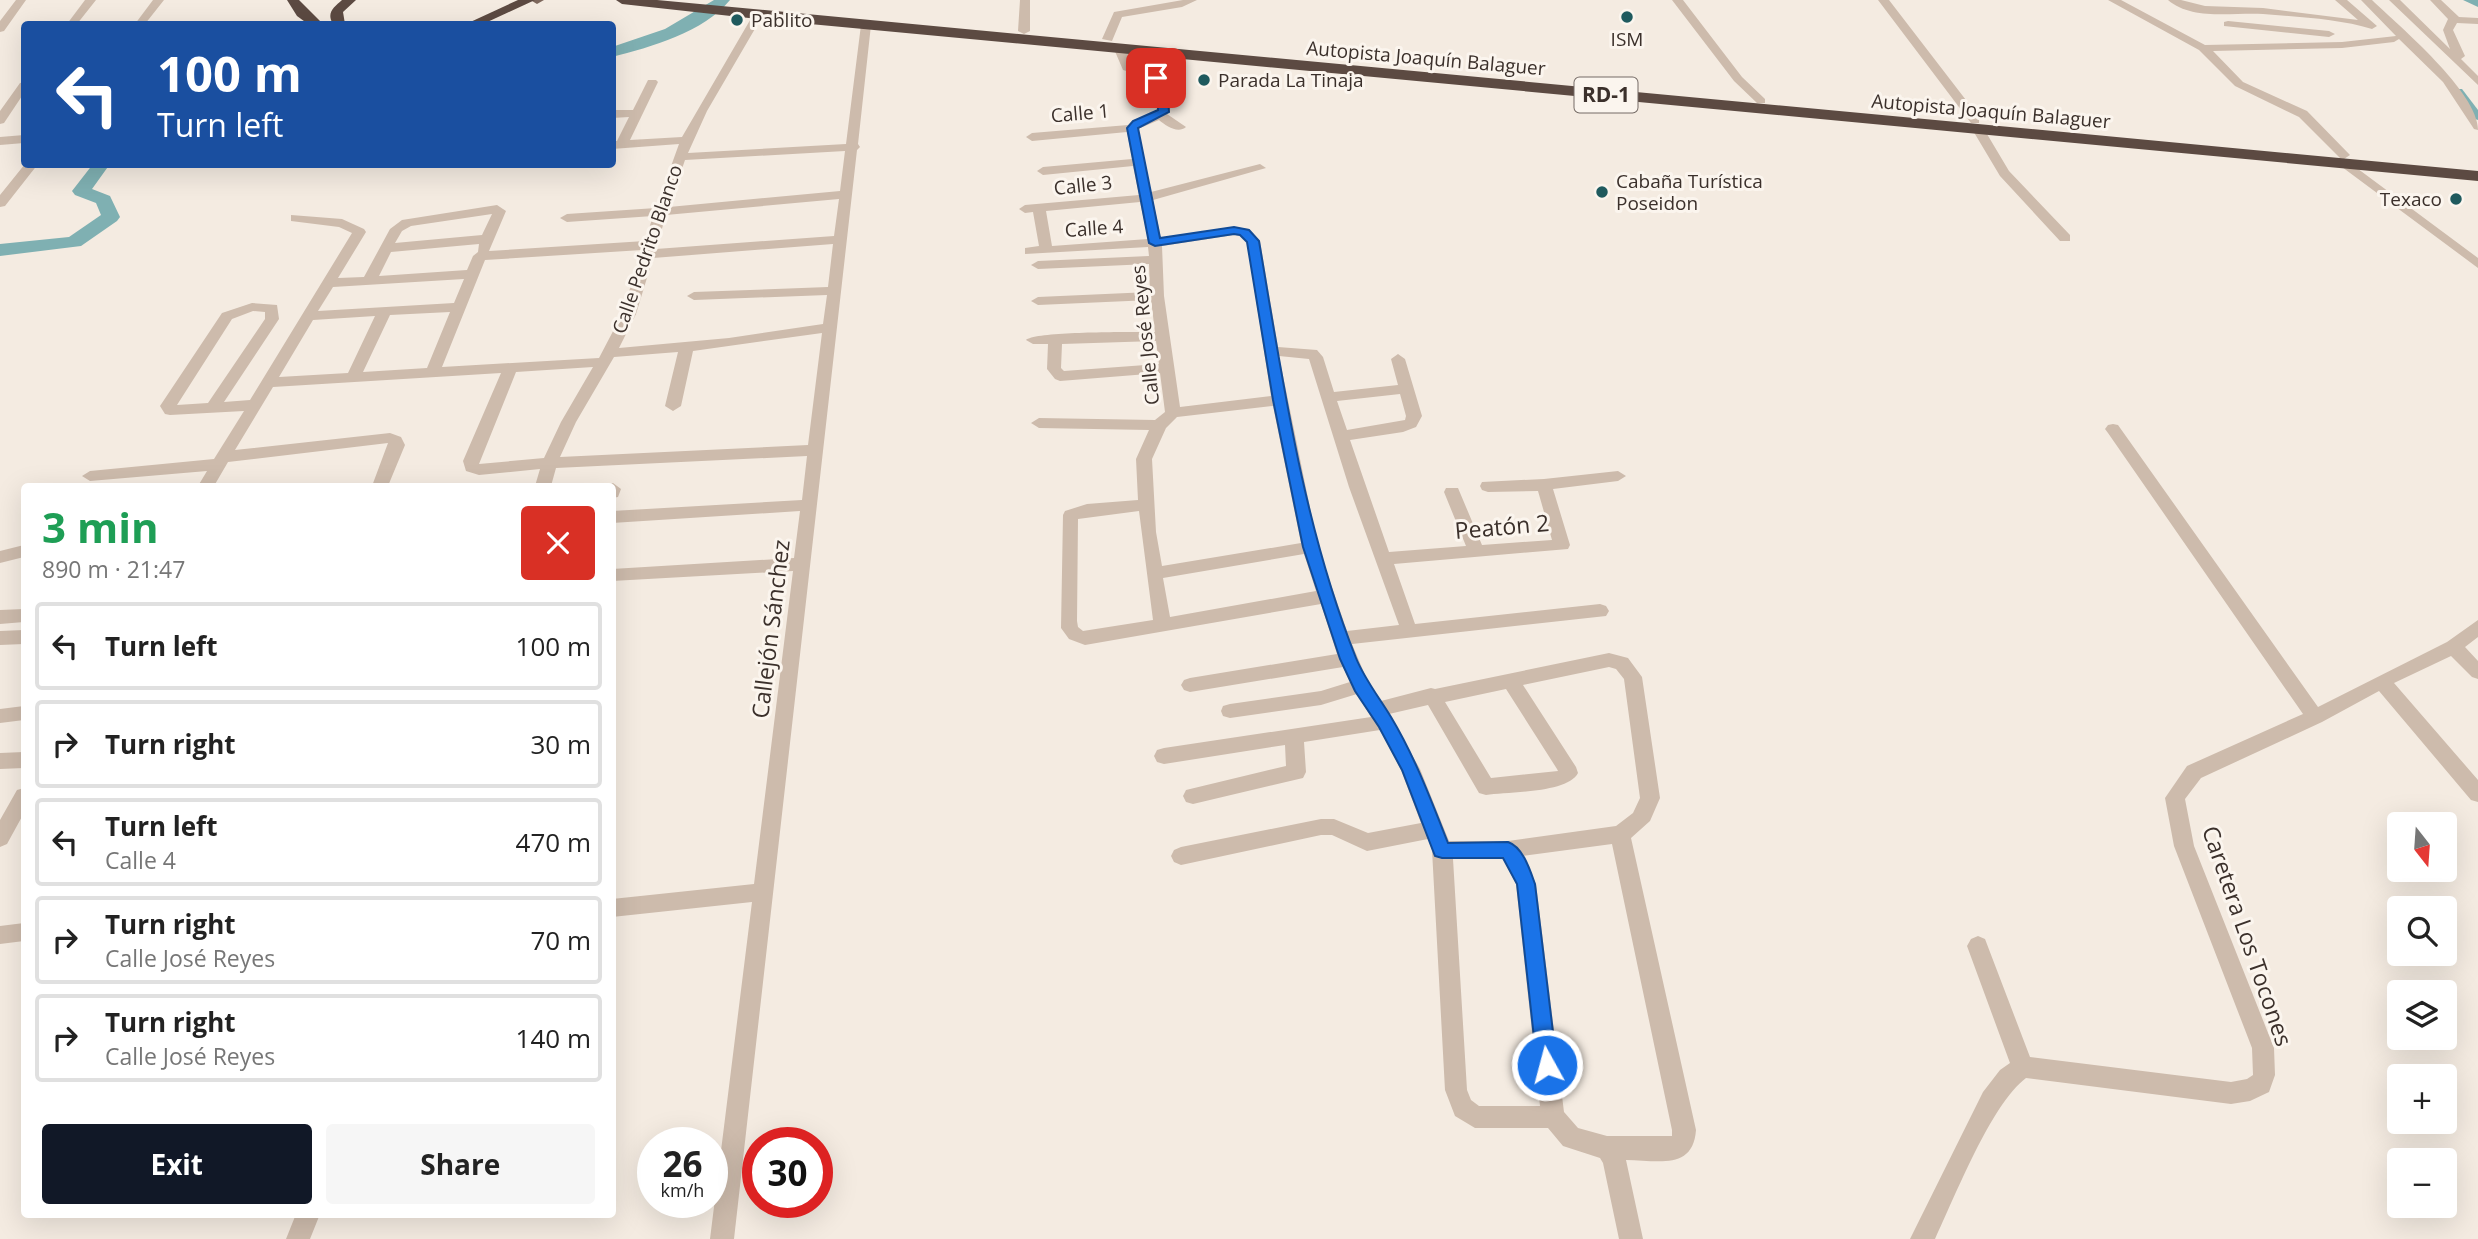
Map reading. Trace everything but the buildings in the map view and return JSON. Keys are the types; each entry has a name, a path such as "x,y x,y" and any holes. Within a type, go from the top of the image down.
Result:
{"highway":[{"path":"293,0 302,13 312,21"},
{"path":"337,21 337,11 350,0"},
{"path":"481,21 534,0"},
{"path":"495,21 534,0"},
{"name":"Autopista Joaquín Balaguer","path":"622,0 689,3 1024,31 1762,101 2478,176"},
{"name":"Autopista Joaquín Balaguer","path":"737,9 758,15 1120,49 1977,124"},
{"name":"Autopista Joaquín Balaguer","path":"2345,160 2478,167"}],"street":[{"path":"0,29 21,0"},
{"path":"74,21 90,0"},
{"path":"142,21 159,0"},
{"path":"1024,31 1026,0"},
{"path":"1108,39 1118,14 1192,0"},
{"path":"1677,0 1738,79 1762,101"},
{"path":"1883,0 1977,124 1987,151 1997,165 2065,239"},
{"path":"2113,0 2203,48 2239,84 2303,114 2345,160 2478,264"},
{"path":"2173,0 2182,5 2230,11 2270,12 2371,25"},
{"path":"2340,0 2381,32 2421,53"},
{"path":"2366,0 2447,80 2478,126"},
{"path":"2394,0 2478,82"},
{"path":"2435,0 2454,20 2478,21"},
{"path":"2230,11 2228,24 2237,47"},
{"name":"Calle Pedrito Blanco","path":"544,483 573,409 607,357 627,318 686,140 714,91 744,47 758,15"},
{"path":"2454,20 2448,30 2462,64"},
{"path":"2228,24 2321,34 2381,32"},
{"name":"Callejón Sánchez","path":"722,1239 854,147 866,25"},
{"path":"2203,48 2342,45 2394,39"},
{"path":"1120,49 1126,68 1151,75 1159,81 1165,107 1161,115 1137,123 1132,128"},
{"path":"2462,64 2478,65"},
{"path":"617,144 638,113 652,82"},
{"path":"0,120 21,89"},
{"path":"616,114 638,113"},
{"path":"1161,115 1168,123 1180,127"},
{"name":"Calle 1","path":"1032,137 1132,128"},
{"name":"Calle José Reyes","path":"1132,128 1155,243 1157,296 1173,413"},
{"path":"0,141 21,139"},
{"path":"617,144 686,140"},
{"path":"680,157 854,147"},
{"path":"1043,171 1138,162"},
{"path":"0,203 29,168"},
{"name":"Calle 3","path":"1046,250 1032,209 1145,198 1260,168"},
{"path":"567,218 848,194"},
{"path":"369,281 397,229 407,223 498,209 500,211 433,371"},
{"path":"208,483 359,232 342,223 296,218"},
{"name":"Calle 4","path":"1030,251 1155,243 1217,232 1244,232 1253,241 1273,351"},
{"path":"386,248 487,239"},
{"path":"480,256 842,239"},
{"path":"1038,265 1156,260"},
{"path":"327,283 473,274"},
{"path":"694,296 836,291"},
{"path":"1038,301 1157,296"},
{"path":"213,407 272,318 272,308 253,307 227,316 168,406 170,410 255,405"},
{"path":"308,316 460,307"},
{"path":"353,377 385,311"},
{"path":"269,382 511,367 832,327"},
{"path":"1033,340 1163,335"},
{"path":"1055,338 1054,369 1060,376 1168,368"},
{"path":"673,406 687,346"},
{"path":"1409,630 1316,357 1312,353 1273,351 1279,400 1310,547 1349,659 1361,686 1381,715 1410,769 1442,850 1456,1090 1462,1108 1475,1117 1553,1117"},
{"path":"1341,436 1403,427 1411,423 1414,416 1398,359"},
{"path":"511,367 471,461 472,467 489,470 550,463 817,450"},
{"path":"1329,397 1406,389"},
{"path":"1163,624 1147,532 1144,459 1158,425 1173,413 1279,400"},
{"path":"1039,423 1158,425"},
{"path":"2113,429 2315,717"},
{"path":"90,476 390,438 396,441 397,445 381,483"},
{"name":"Peatón 2","path":"1488,486 1544,485 1618,476"},
{"name":"Peatón 2","path":"1384,559 1562,545 1544,485"},
{"path":"1452,492 1477,553"},
{"path":"616,517 811,505"},
{"path":"1146,505 1087,509 1071,515 1068,621 1074,636 1085,638 1327,596"},
{"path":"1155,573 1310,547"},
{"path":"0,557 21,552"},
{"path":"616,575 804,564"},
{"path":"1342,638 1600,611"},
{"path":"0,617 21,616"},
{"name":"Caretera Los Tocones","path":"2023,1067 2231,1093 2250,1090 2261,1084 2264,1075 2263,1048 2184,846 2175,799 2194,772 2315,717 2381,681 2453,647 2478,626"},
{"path":"0,638 21,637"},
{"path":"2453,647 2478,672"},
{"path":"1190,685 1349,659"},
{"path":"1164,756 1294,736 1381,715 1431,695 1609,660 1622,663 1631,671 1650,797 1647,811 1636,824 1620,834 1508,850 1442,850"},
{"path":"1431,695 1486,787 1563,778 1568,772 1566,767 1510,680"},
{"path":"2381,681 2478,794"},
{"path":"1230,711 1321,698 1361,686"},
{"path":"0,716 21,713"},
{"path":"1193,796 1296,772 1294,736"},
{"path":"0,761 21,760"},
{"path":"8,829 21,802"},
{"path":"1181,856 1321,827 1334,827 1367,842 1435,830"},
{"path":"1508,850 1521,870 1526,884 1553,1117 1571,1138 1608,1148 1677,1149 1683,1143 1684,1130 1620,834"},
{"path":"616,908 764,892"},
{"path":"0,935 21,932"},
{"path":"1922,1239 1991,1100 2008,1078 2023,1067 1978,946"},
{"path":"1608,1148 1614,1159 1631,1239"},
{"path":"298,1239 306,1218"}],"waterway":[{"path":"616,51 685,26 723,0"},
{"path":"2470,0 2478,3"},
{"path":"2459,91 2478,117"},
{"path":"0,250 74,242 111,217 104,200 81,191 99,168"}],"place":[{"name":"ISM","path":"1627,17"},
{"name":"Pablito","path":"737,20"},
{"name":"Parada La Tinaja","path":"1204,80"},
{"name":"Cabaña Turística Poseidon","path":"1602,192"},
{"name":"Texaco","path":"2456,199"}],"route":[{"path":"1156,78 1162,86 1164,112 1137,123 1132,128 1155,243 1234,231 1244,232 1253,241 1279,400 1310,547 1349,659 1361,686 1385,722 1410,769 1442,850 1508,850 1521,870 1526,884 1547,1065"}]}
